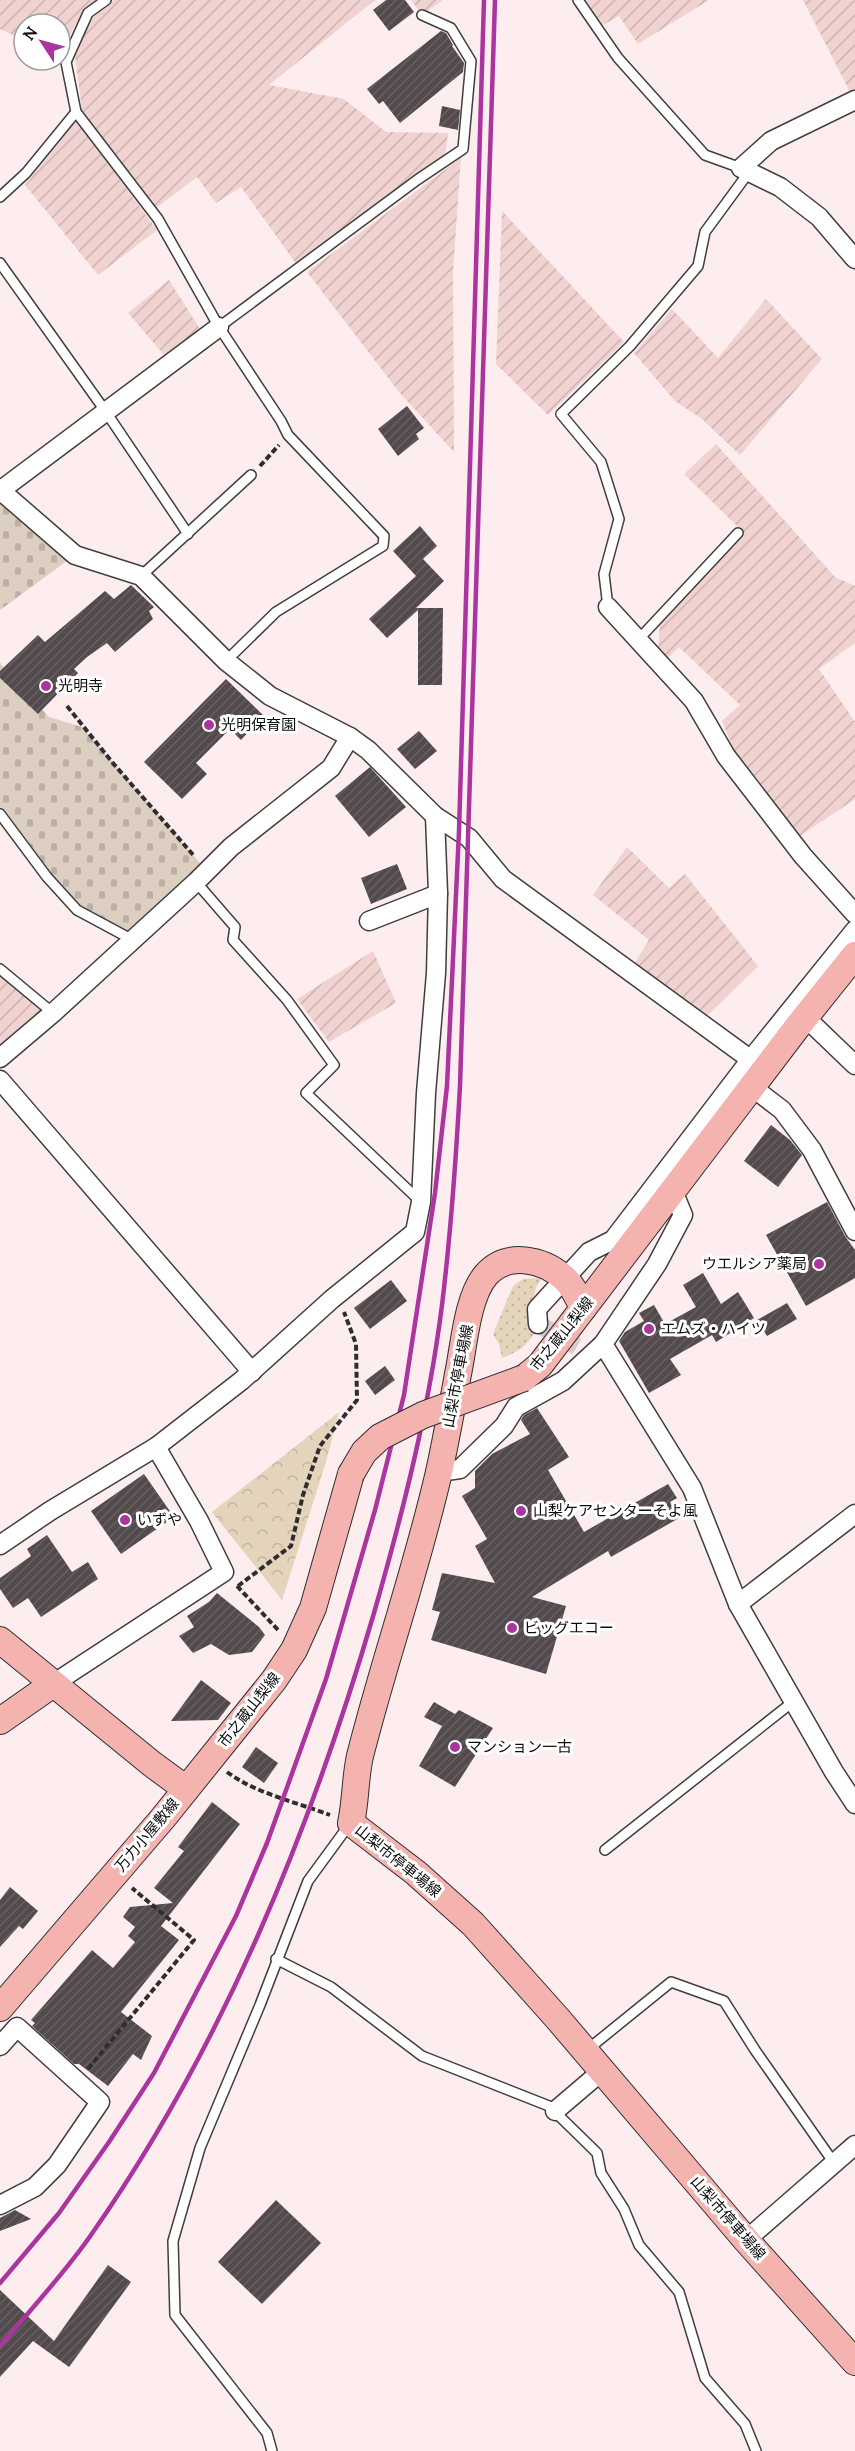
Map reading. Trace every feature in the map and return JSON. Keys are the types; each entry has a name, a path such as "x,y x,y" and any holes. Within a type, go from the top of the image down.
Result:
{"main road":[{"name":"市之蔵山梨線","path":"186,1789 274,1680 294,1650 313,1608 351,1474 364,1452 380,1437 423,1415 524,1378 540,1365 672,1191 756,1072 854,959"},
{"name":"山梨市停車場線","path":"583,1308 572,1287 564,1278 542,1264 520,1260 508,1262 486,1275 471,1308 439,1472 361,1755 351,1823 416,1873 473,1924 594,2061 746,2240 855,2362"},
{"name":"万力小屋敷線","path":"0,1640 186,1789 0,2007"},
{"path":"0,1721 53,1684"}],"street":[{"path":"855,100 771,141 745,170 780,187 819,217 855,259"},
{"path":"219,327 0,490 75,555 141,576 226,661 270,696 350,737 368,750 435,816 470,838 503,879 756,1072 812,1150 855,1232"},
{"path":"608,607 694,700 726,756 803,856 855,914"},
{"path":"0,1058 53,1013 231,847 331,768 350,737"},
{"path":"0,1545 50,1511 156,1447 252,1372 332,1299 415,1232 421,1202 426,1093 436,973 438,894 435,816"},
{"path":"369,921 438,894"},
{"path":"538,1324 537,1309 589,1252 613,1240 756,1072 855,930"},
{"path":"805,1017 855,1065"},
{"path":"0,1080 252,1372"},
{"path":"439,1472 460,1469 504,1426 516,1407 563,1381 603,1344 657,1264 683,1215 672,1191"},
{"path":"603,1344 692,1488 738,1605 834,1772 855,1804"},
{"path":"53,1684 224,1572 199,1521 156,1447"},
{"path":"738,1605 855,1514"},
{"path":"0,2046 17,2027 100,2102 49,2172 34,2187 0,2205"},
{"path":"555,2111 594,2061"},
{"path":"746,2240 855,2145"}],"lane":[{"path":"106,0 88,14 66,62 76,112 158,219 219,327 288,435 384,536 383,546 276,612 226,661"},
{"path":"578,0 618,58 705,155 745,170 705,232 698,266 630,346 561,414 601,462 619,519 604,574 608,607"},
{"path":"219,327 417,180 463,149 471,61 451,28 422,15"},
{"path":"0,197 26,173 76,112"},
{"path":"0,262 106,412 188,534"},
{"path":"141,576 251,475"},
{"path":"638,640 738,533"},
{"path":"0,814 47,877 77,910 131,939"},
{"path":"201,877 235,927 233,940 287,1000 334,1065 306,1093 421,1202"},
{"path":"0,969 53,1013"},
{"path":"605,1850 794,1701"},
{"path":"272,2451 267,2433 175,2315 173,2241 200,2148 260,2005 308,1881 351,1823"},
{"path":"276,1959 331,1988 422,2056 549,2106 597,2153 601,2173 624,2209 639,2245 679,2292 705,2378 745,2424 756,2451"},
{"path":"594,2061 671,1982 724,2001 755,2050 834,2163"}],"path":[{"path":"251,475 288,435"},
{"path":"67,706 201,877"},
{"path":"238,1586 291,1546 303,1495 320,1446 357,1400 356,1344 344,1311 332,1299"},
{"path":"224,1572 294,1650"},
{"path":"230,1774 283,1800 351,1823"},
{"path":"78,2081 194,1940 114,1874"}],"shaded area":[{"path":"0,0 98,0 82,12 72,31 72,12 12,12 12,34 0,29"},
{"path":"114,0 375,0 269,85 344,99 386,132 448,133 445,155 297,265 241,187 216,203 197,177 156,208 82,110 74,49 97,12"},
{"path":"411,0 443,0 422,15"},
{"path":"583,0 709,0 638,44 619,16 601,26"},
{"path":"803,0 855,0 855,94 852,96"},
{"path":"76,120 157,230 98,275 25,185"},
{"path":"461,158 453,271 454,452 399,392 307,272"},
{"path":"502,211 624,342 548,415 496,364"},
{"path":"169,280 200,329 164,355 128,313"},
{"path":"766,299 822,359 740,455 702,419 675,401 634,353 672,309 718,358"},
{"path":"716,444 835,577 855,586 855,643 819,669 855,722 855,799 797,838 737,758 722,721 740,705 679,647 668,658 658,649 660,624 744,533 684,474"},
{"path":"627,847 669,888 685,874 758,966 707,1016 634,964 649,940 593,895"},
{"path":"373,951 396,1003 329,1042 297,999"},
{"path":"0,969 53,1013 0,1058"}],"green space":[{"path":"0,491 75,555 0,610"},
{"path":"0,663 49,717 82,727 207,871 131,939 77,910 0,814"},
{"path":"542,1278 536,1287 529,1320 536,1331 522,1348 502,1358 499,1344 493,1334 513,1286 523,1279"},
{"path":"339,1412 326,1462 282,1600 212,1512"}],"building":[{"path":"386,0 405,0 414,12 389,31 373,10"},
{"path":"441,31 446,33 464,63 463,72 400,123 383,101 379,104 367,89"},
{"path":"442,106 460,110 458,130 439,126"},
{"path":"407,406 424,428 416,434 419,439 398,456 378,429"},
{"path":"420,526 437,546 423,559 444,581 416,608 443,608 442,685 418,685 418,610 387,638 369,619 416,576 393,551"},
{"path":"131,585 154,607 149,611 153,619 115,652 107,643 87,657 74,669 78,673 38,714 0,678 0,671 38,635 45,642 105,591 114,599"},
{"path":"226,679 264,716 241,740 230,729 196,763 207,774 182,799 144,762"},
{"path":"419,731 437,751 415,769 397,749"},
{"path":"370,767 406,807 369,837 335,796"},
{"path":"397,864 407,889 371,904 361,878"},
{"path":"771,1125 790,1140 802,1155 778,1187 744,1161"},
{"name":"ウエルシア薬局","path":"827,1202 855,1250 855,1278 806,1306 766,1235"},
{"path":"703,1273 721,1304 738,1292 754,1318 716,1342 712,1335 670,1359 681,1375 649,1393 619,1341 625,1332 644,1321 639,1313 654,1305 665,1324 696,1307 683,1285"},
{"path":"391,1280 407,1301 370,1329 354,1308"},
{"path":"787,1303 797,1319 767,1336 757,1320"},
{"path":"385,1366 395,1380 375,1395 365,1381"},
{"path":"537,1408 569,1457 548,1470 584,1532 668,1484 677,1498 670,1502 679,1518 611,1557 608,1551 532,1597 566,1606 546,1674 431,1640 440,1612 432,1610 442,1573 495,1583 475,1546 487,1539 462,1496 475,1488 475,1471 492,1454 530,1434 521,1420 524,1415"},
{"path":"144,1474 174,1517 121,1554 91,1511"},
{"path":"47,1535 72,1572 88,1562 98,1579 41,1617 28,1598 13,1608 0,1589 0,1578 31,1556 27,1549"},
{"path":"217,1593 259,1627 265,1635 252,1652 229,1655 211,1644 193,1653 179,1636 194,1627 187,1616 209,1602"},
{"path":"201,1680 231,1703 218,1720 171,1721"},
{"name":"マンション一古","path":"434,1702 455,1714 459,1710 493,1728 455,1787 419,1766 442,1726 424,1717"},
{"path":"256,1747 278,1763 264,1783 242,1767"},
{"path":"212,1802 240,1824 161,1926 179,1940 121,2012 152,2036 141,2060 133,2054 108,2086 79,2064 74,2064 32,2026 35,2023 31,2020 92,1950 113,1968 135,1942 128,1936 135,1927 123,1917 130,1907 173,1903 154,1888 184,1851 178,1847"},
{"path":"10,1887 38,1911 23,1929 19,1926 0,1947 0,1900"},
{"path":"276,2200 321,2243 262,2304 218,2262"},
{"path":"15,2210 31,2219 0,2231 0,2218"},
{"path":"108,2265 131,2282 69,2367 33,2341 0,2377 0,2290 54,2341"}],"tunnel":[{"path":"538,1324 592,1355"}],"railway":[{"path":"0,2283 59,2213 154,2073 236,1916 267,1843 326,1679 375,1510 404,1395 435,1193 447,1086 459,831 484,0"},
{"path":"0,2346 59,2278 91,2235 138,2163 182,2089 222,2013 258,1935 321,1776 374,1613 414,1460 437,1344 453,1196 460,1086 495,0"}],"place":[{"name":"光明寺","path":"46,686"},
{"name":"光明保育園","path":"209,725"},
{"name":"ウエルシア薬局","path":"819,1264"},
{"name":"エムズ・ハイツ","path":"649,1329"},
{"name":"山梨ケアセンターそよ風","path":"521,1511"},
{"name":"いずや","path":"125,1520"},
{"name":"ビッグエコー","path":"512,1628"},
{"name":"マンション一古","path":"455,1747"}]}
